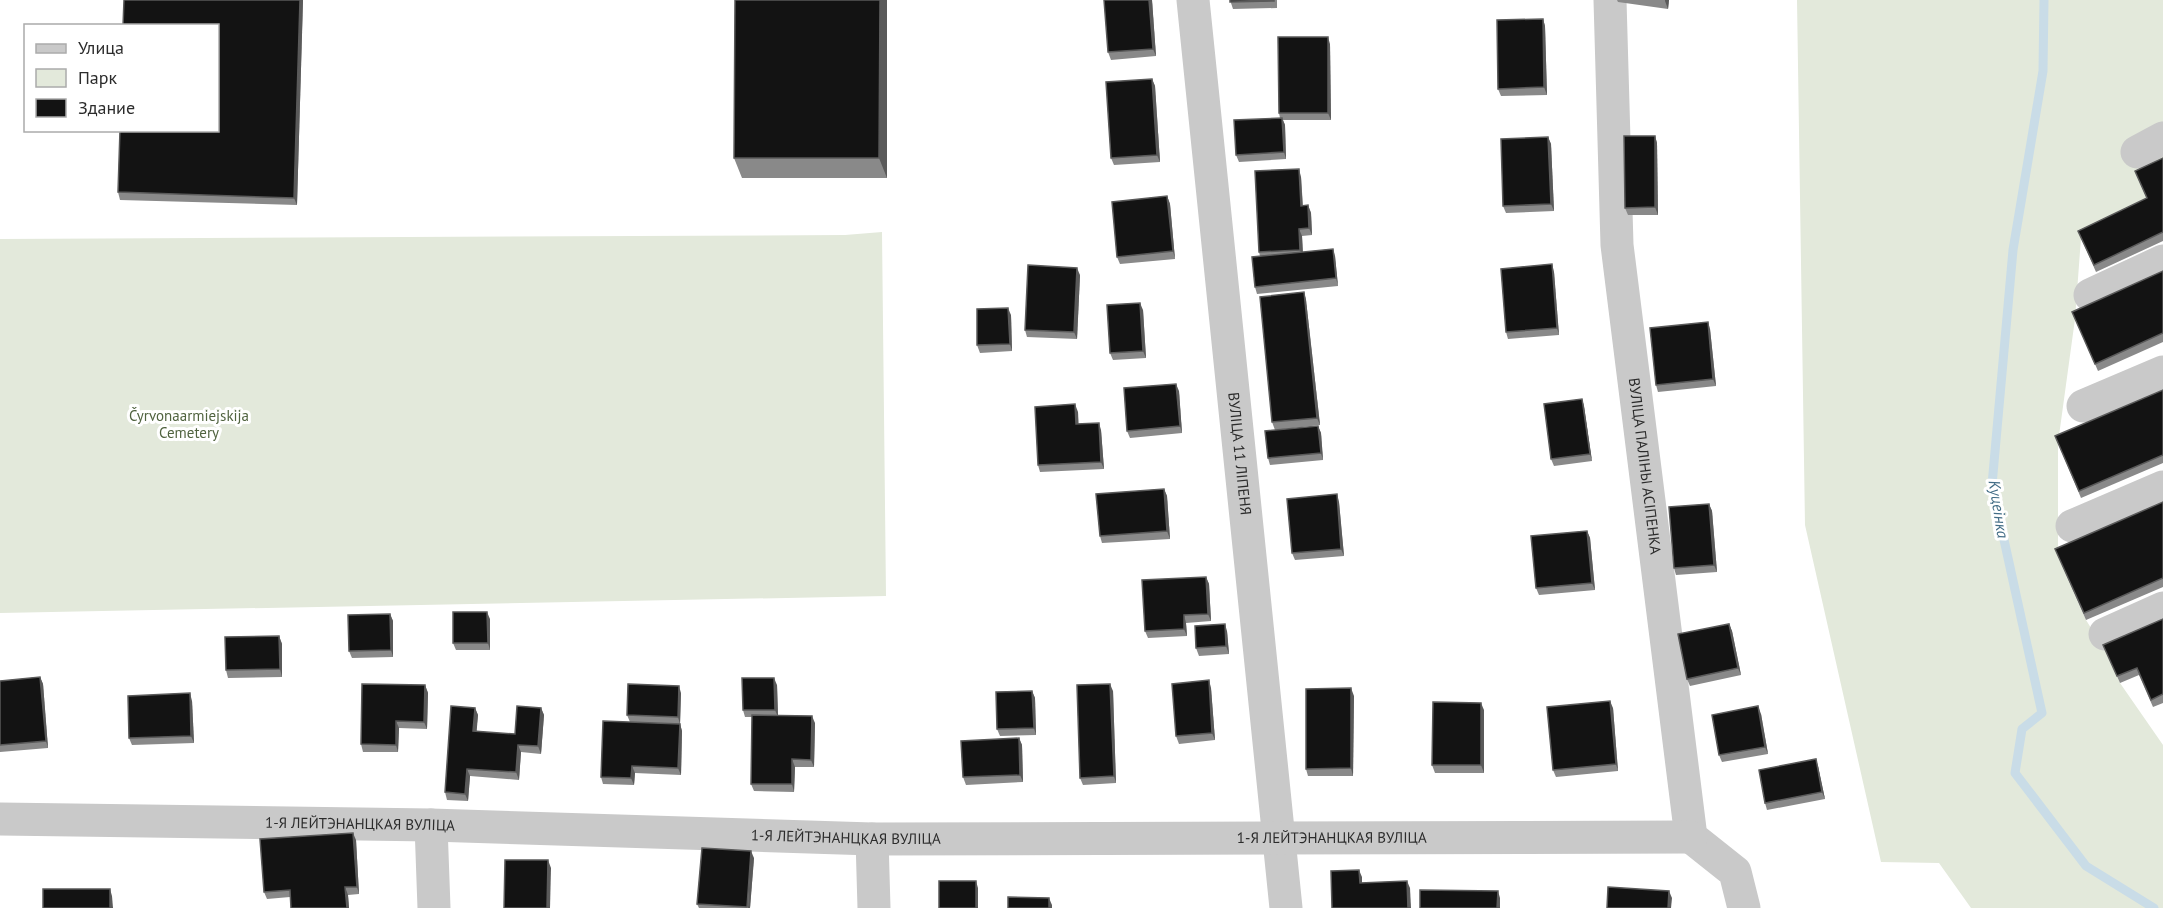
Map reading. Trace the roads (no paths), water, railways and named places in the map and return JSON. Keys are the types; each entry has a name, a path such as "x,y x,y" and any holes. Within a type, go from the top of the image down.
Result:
{"street":[{"name":"ВУЛІЦА 11 ЛІПЕНЯ","path":"1193,0 1286,908"},
{"name":"ВУЛІЦА ПАЛІНЫ АСІПЕНКА","path":"1610,0 1617,245 1691,837"},
{"path":"2090,295 2163,261"},
{"path":"2083,406 2163,372"},
{"path":"2072,526 2163,487"},
{"path":"2104,634 2163,608"},
{"name":"1-Я ЛЕЙТЭНАНЦКАЯ ВУЛІЦА","path":"0,819 431,825 872,839 1691,837"},
{"path":"431,825 434,908"},
{"path":"1691,837 1735,872 1744,908"},
{"path":"872,839 874,908"}],"waterway":[{"name":"Куцеінка","path":"2044,0 2043,71 2013,250 1992,485 2042,713 2022,729 2015,773 2086,866 2154,908"}],"park label":[{"name":"Čyrvonaarmiejskija Cemetery","path":"189,424"}]}
